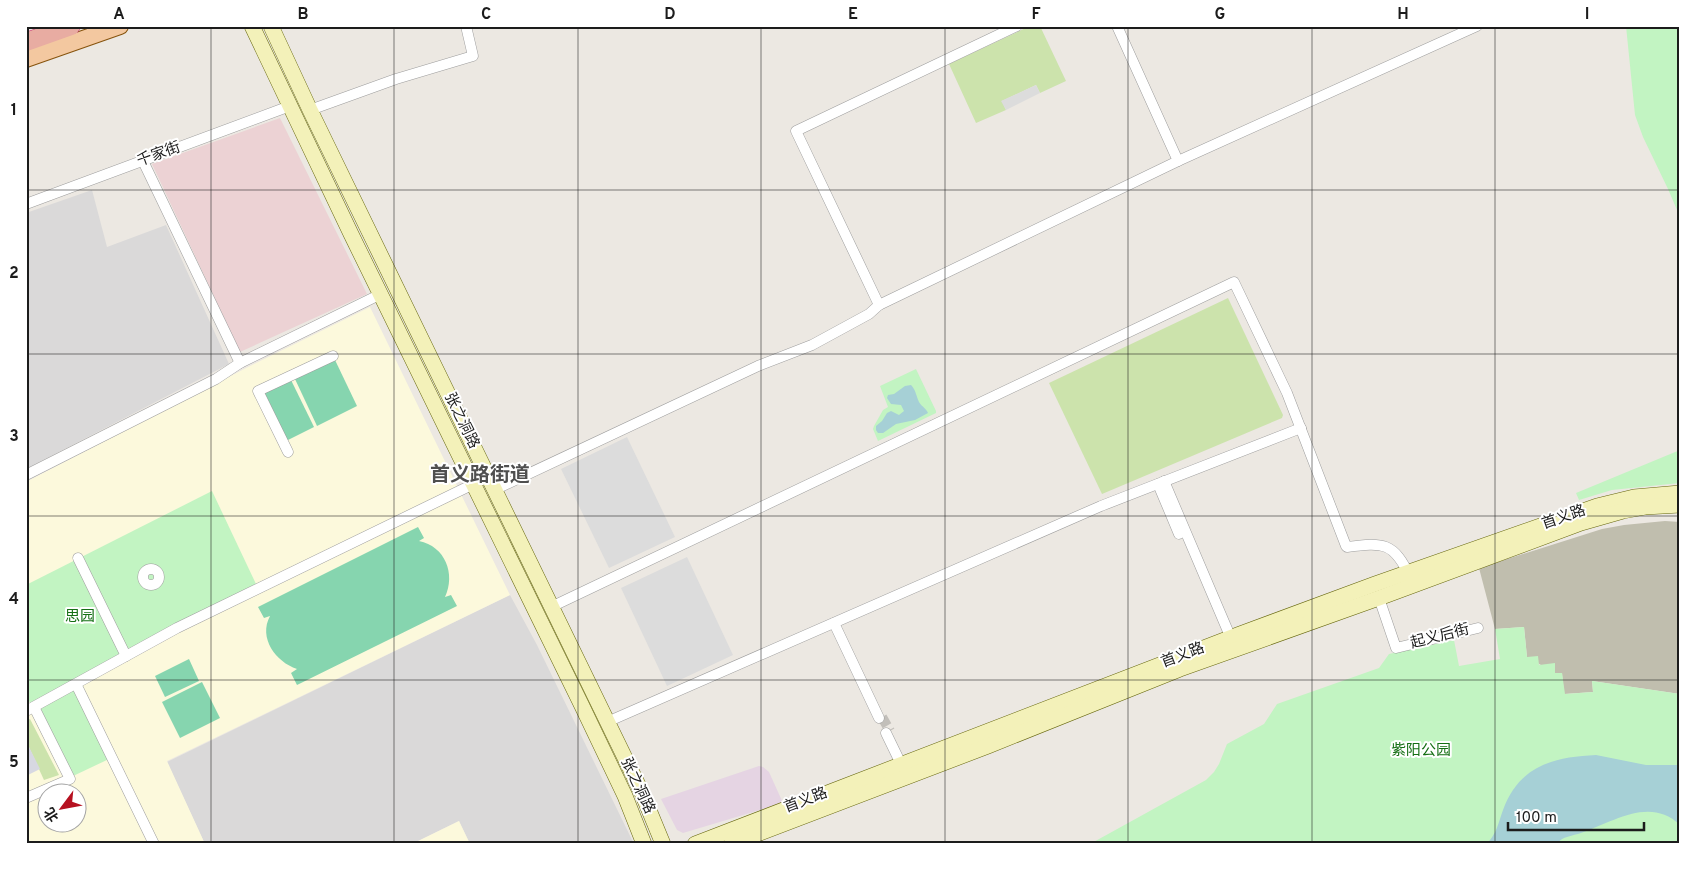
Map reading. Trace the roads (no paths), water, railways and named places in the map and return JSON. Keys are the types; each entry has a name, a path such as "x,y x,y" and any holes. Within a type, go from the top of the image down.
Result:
{"highway":[{"path":"26,29 34,26"},
{"path":"26,42 71,26"}],"main road":[{"path":"26,59 120,26"},
{"name":"张之洞路","path":"252,26 616,778 644,844"},
{"name":"张之洞路","path":"271,26 642,793 663,844"},
{"name":"首义路","path":"731,844 988,746 1180,668 1230,644 1379,598 1411,579 1597,506 1634,497 1680,493"},
{"name":"首义路","path":"695,844 903,763 1411,579 1581,523 1645,507 1680,506"}],"street":[{"path":"310,110 396,79 473,56 466,26"},
{"path":"880,305 796,131 1017,26"},
{"path":"1117,26 1178,161"},
{"path":"26,798 70,779 30,709 177,628 474,484 491,483 758,366 812,346 869,314 880,305 1178,161 1477,26"},
{"name":"千家街","path":"26,204 290,106"},
{"path":"143,161 240,363"},
{"path":"551,607 1234,282 1288,392 1346,546 1376,544 1386,546 1397,554 1411,579"},
{"path":"26,475 216,379 240,363 381,294"},
{"path":"288,452 258,391 333,356"},
{"path":"607,722 1101,506 1301,428"},
{"path":"1161,483 1230,644"},
{"path":"78,558 126,656"},
{"name":"起义后街","path":"1379,598 1396,648 1478,628"},
{"path":"835,622 881,717"},
{"path":"76,684 154,844"},
{"path":"888,732 903,763"}],"water":[{"path":"911,385 919,402 928,413 915,420 896,424 883,433 878,433 876,426 887,413 891,411 899,415 904,411 901,405 891,404 887,398 888,395"},
{"path":"1596,755 1646,765 1680,765 1680,825 1656,812 1644,812 1618,818 1565,838 1557,844 1486,844 1495,833 1510,795 1518,783 1528,774 1539,767 1566,758"}],"tunnel":[{"path":"882,717 890,731"}],"district":[{"name":"首义路街道","path":"480,476"}],"park label":[{"name":"思园","path":"80,617"},
{"name":"紫阳公园","path":"1421,751"}]}
